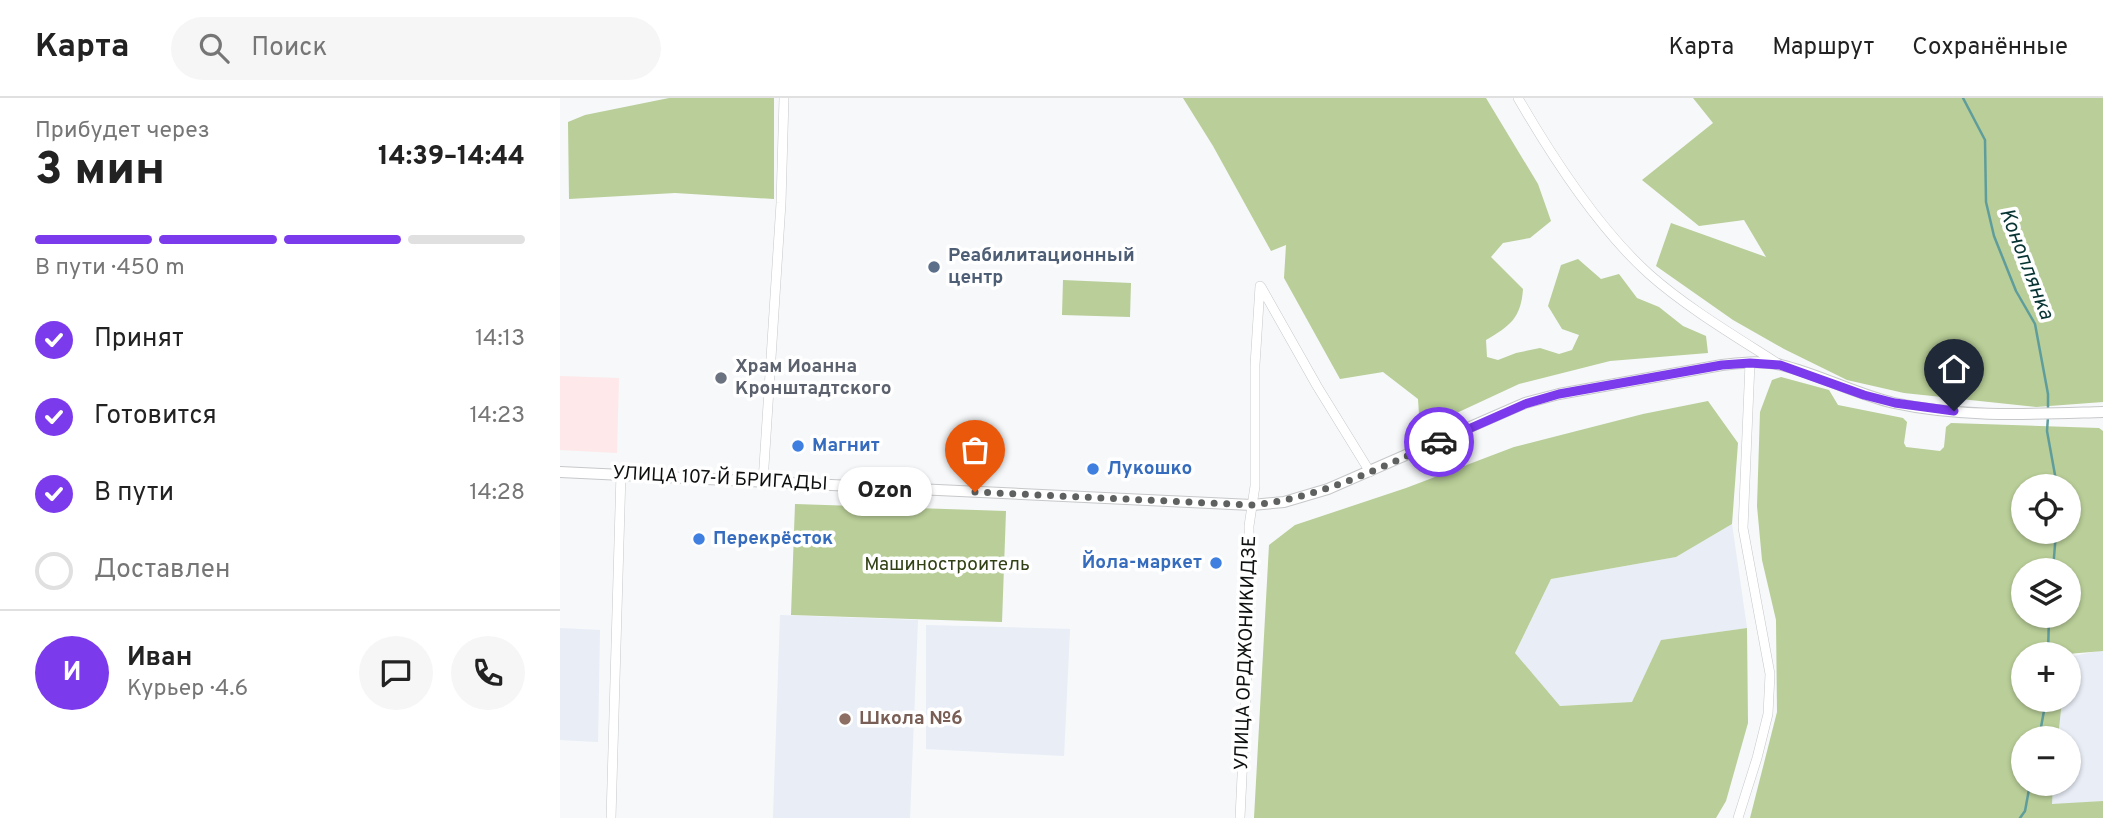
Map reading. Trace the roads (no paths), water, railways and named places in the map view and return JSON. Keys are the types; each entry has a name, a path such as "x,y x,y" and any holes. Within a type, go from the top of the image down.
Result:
{"main road":[{"name":"УЛИЦА 107-Й БРИГАДЫ","path":"560,471 1252,505 1284,502 1308,495 1370,472 1525,404 1559,394 1722,365 1750,363 1780,365 1864,395 1895,403 1961,412 2103,412"}],"street":[{"path":"763,482 781,203 784,98"},
{"path":"1518,98 1576,187 1633,259 1651,276 1780,365"},
{"name":"УЛИЦА ОРДЖОНИКИДЗЕ","path":"1240,818 1250,608 1249,526 1255,486 1255,365 1260,286 1370,472"},
{"path":"1738,818 1768,714 1770,674 1743,528 1750,363"},
{"path":"611,818 621,473"}],"waterway":[{"name":"Коноплянка","path":"1963,98 1985,140 1986,202 1994,236 2016,291 2035,324 2048,394 2048,410"},
{"name":"Коноплянка","path":"2048,417 2047,431 2055,474"},
{"name":"Коноплянка","path":"2054,558 2055,544"},
{"name":"Коноплянка","path":"2048,642 2049,628"},
{"name":"Коноплянка","path":"2041,726 2044,712"},
{"name":"Коноплянка","path":"2020,818 2025,811 2028,796"}],"place":[{"name":"Реабилитационный центр","path":"934,267"},
{"name":"Храм Иоанна Кронштадтского","path":"721,378"},
{"name":"Магнит","path":"798,446"},
{"name":"Лукошко","path":"1093,469"},
{"name":"Ozon","path":"975,492"},
{"name":"Перекрёсток","path":"699,539"},
{"name":"Йола-маркет","path":"1216,563"},
{"name":"Школа №6","path":"845,719"}],"park label":[{"name":"Машиностроитель","path":"947,565"}]}
